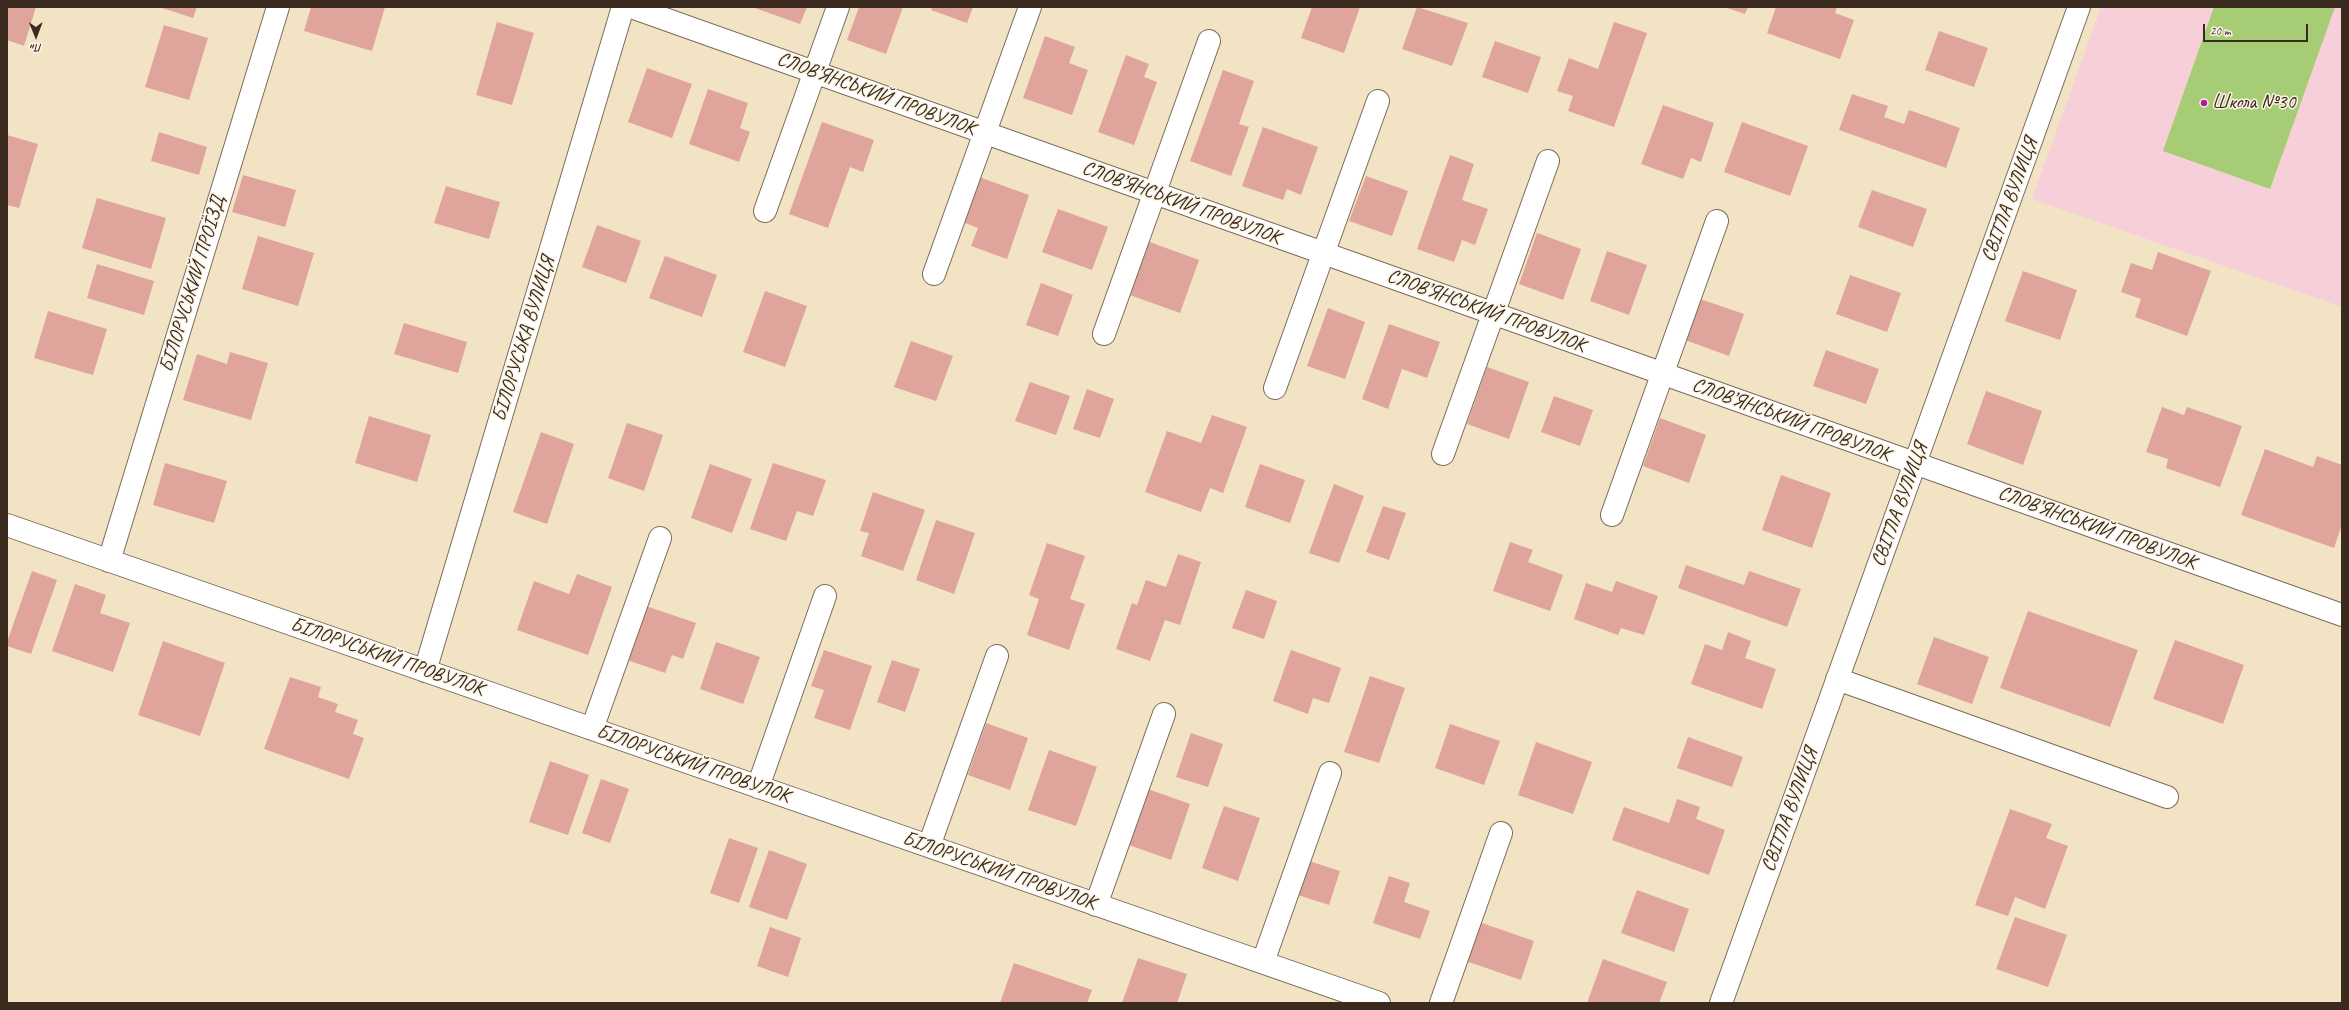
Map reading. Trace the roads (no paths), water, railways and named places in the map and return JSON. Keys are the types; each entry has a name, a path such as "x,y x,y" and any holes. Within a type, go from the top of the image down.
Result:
{"street":[{"name":"БІЛОРУСЬКИЙ ПРОЇЗД","path":"109,561 278,7"},
{"name":"БІЛОРУСЬКА ВУЛИЦЯ","path":"425,671 623,7"},
{"name":"СЛОВ’ЯНСЬКИЙ ПРОВУЛОК","path":"630,7 2342,615"},
{"path":"765,211 838,7"},
{"path":"934,274 1030,7"},
{"name":"СВІТЛА ВУЛИЦЯ","path":"1720,1003 2079,7"},
{"path":"1104,334 1209,41"},
{"path":"1275,388 1378,101"},
{"path":"1443,454 1548,161"},
{"path":"1612,514 1717,221"},
{"name":"БІЛОРУСЬКИЙ ПРОВУЛОК","path":"7,525 1379,1003"},
{"path":"592,729 660,538"},
{"path":"758,787 826,596"},
{"path":"929,846 996,656"},
{"path":"1837,679 2167,797"},
{"path":"1096,905 1164,714"},
{"path":"1263,962 1330,773"},
{"path":"1441,1003 1501,833"}],"place":[{"name":"Школа №30","path":"2204,103"}]}
